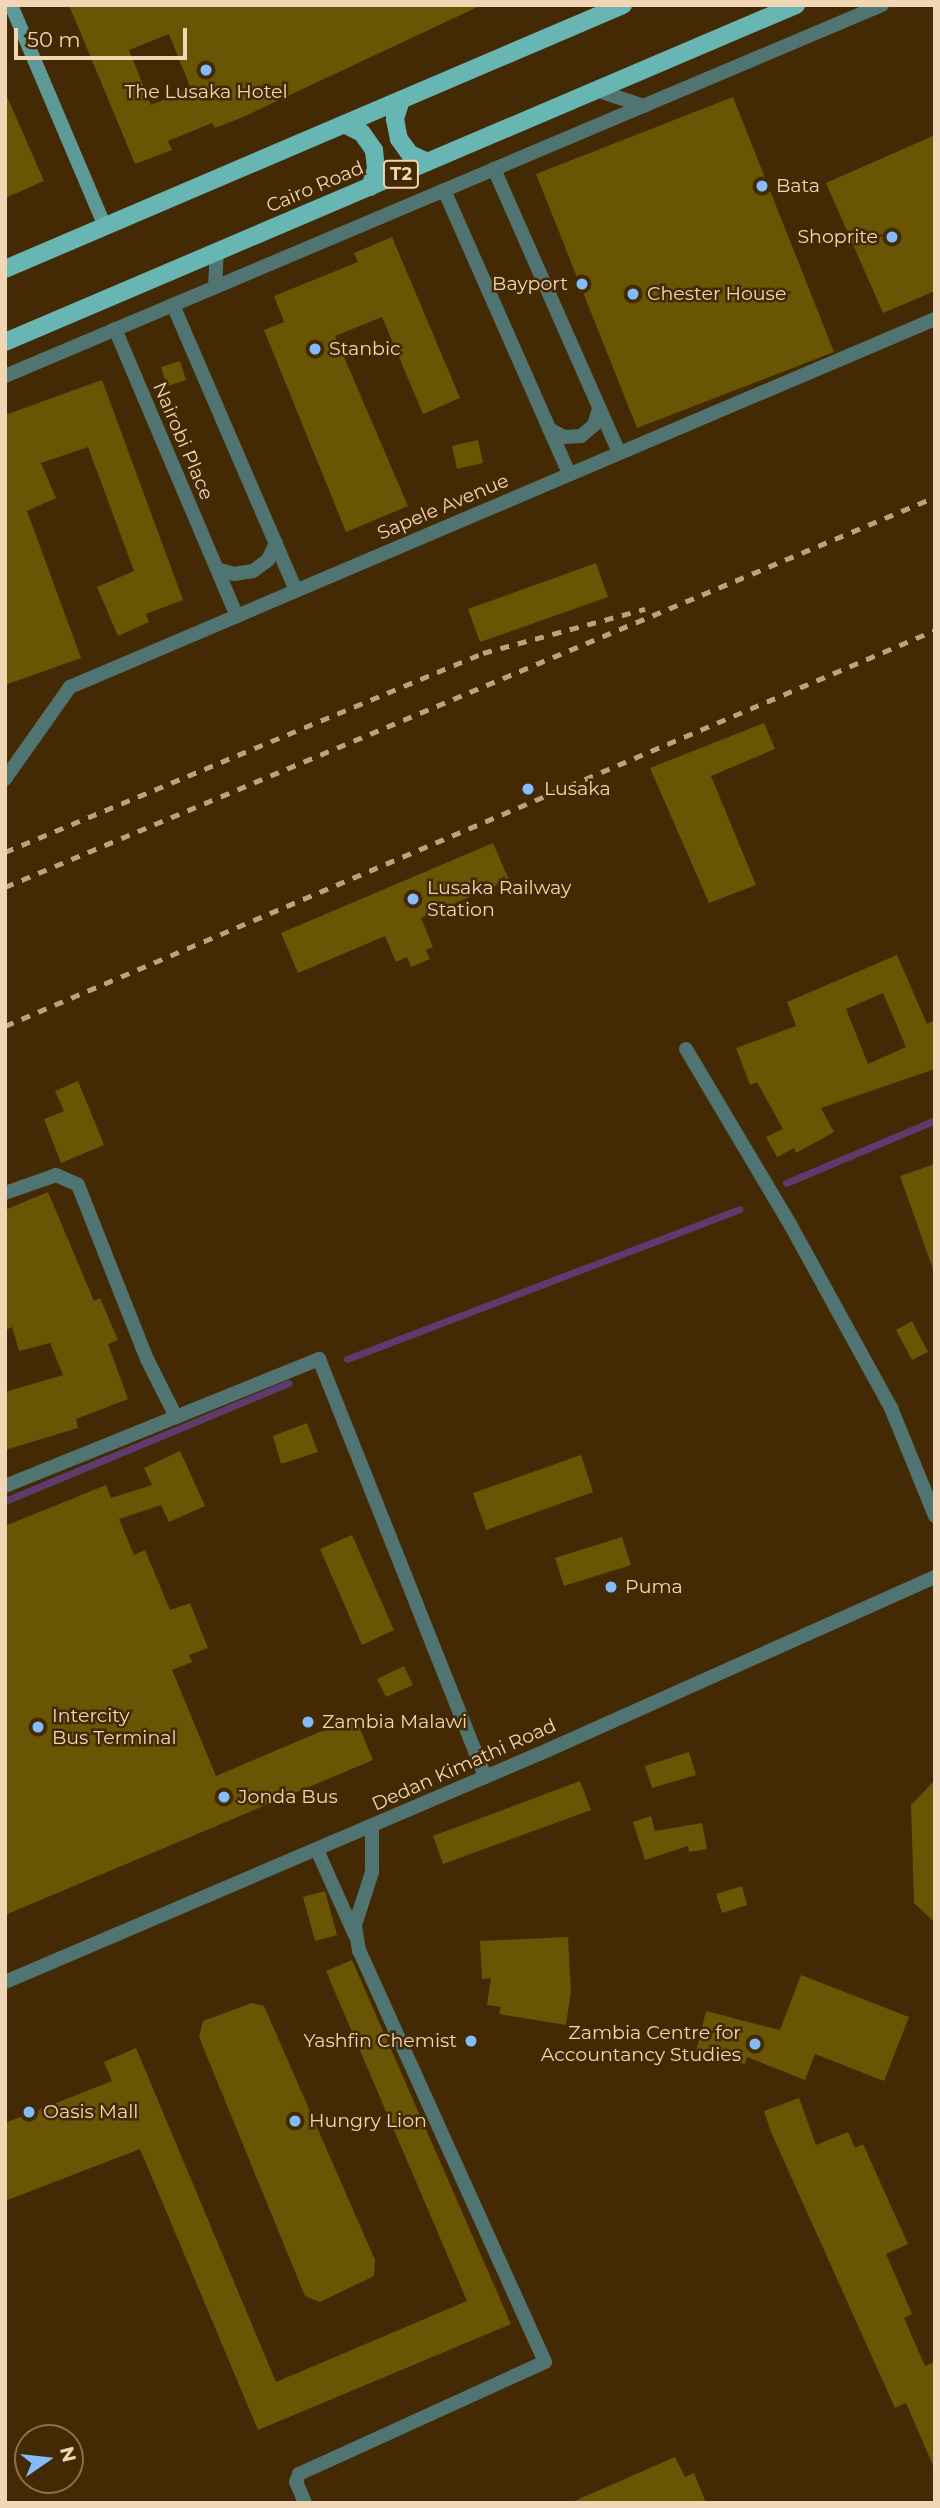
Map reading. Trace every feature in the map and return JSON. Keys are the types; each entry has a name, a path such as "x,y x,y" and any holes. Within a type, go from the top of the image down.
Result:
{"main road":[{"name":"Cairo Road","path":"5,342 796,5"},
{"path":"5,268 620,6"},
{"path":"401,100 395,119 399,139 410,154 428,162"},
{"path":"344,124 362,133 374,150 376,169 370,187"}],"street":[{"path":"11,5 105,226"},
{"path":"5,376 644,106 858,11 882,5"},
{"path":"596,90 644,106"},
{"path":"494,169 619,453"},
{"path":"444,190 569,474"},
{"path":"215,287 217,252"},
{"path":"173,304 296,591"},
{"name":"Sapele Avenue","path":"5,779 70,687 935,319"},
{"name":"Nairobi Place","path":"115,329 237,616"},
{"path":"549,429 564,437 581,436 594,425 600,409"},
{"path":"217,569 234,574 253,571 268,560 276,543"},
{"path":"686,1049 791,1226 891,1408 935,1516"},
{"path":"5,1193 56,1175 78,1185 176,1417"},
{"path":"5,1486 319,1359 485,1777"},
{"name":"Dedan Kimathi Road","path":"5,1982 372,1827 935,1577"},
{"path":"355,1936 372,1872 372,1827"},
{"path":"304,2503 296,2482 299,2474 545,2362 317,1850"}],"building":[{"path":"69,5 482,5 243,117 215,128 212,123 168,141 172,150 135,164","holes":["169,34 191,89 151,105 129,50"]},
{"path":"5,92 44,181 5,198"},
{"name":"Chester House","path":"733,97 834,352 637,428 536,174"},
{"name":"Shoprite","path":"935,135 935,291 883,313 826,183"},
{"path":"392,237 460,398 423,414 382,317 335,336 408,506 346,532 264,330 284,322 274,296 358,262 354,253"},
{"path":"180,361 186,380 167,386 161,367"},
{"path":"102,380 183,600 146,614 149,622 118,636 97,587 134,571 88,447 41,463 56,498 27,511 81,658 5,685 5,415"},
{"path":"478,440 483,463 457,469 452,446"},
{"path":"596,563 608,597 480,642 468,609"},
{"path":"764,723 775,749 711,776 756,885 709,903 650,768"},
{"name":"Lusaka Railway Station","path":"493,843 509,880 421,918 433,947 426,950 430,959 411,967 407,957 396,962 385,936 298,973 281,933"},
{"path":"897,955 927,1024 935,1020 935,1069 821,1108 834,1132 796,1153 794,1148 777,1157 766,1137 783,1129 757,1082 750,1085 736,1048 796,1026 787,1002","holes":["883,993 906,1047 868,1064 846,1009"]},
{"path":"78,1081 104,1145 61,1163 44,1119 64,1111 55,1091"},
{"path":"935,1164 935,1268 933,1269 900,1176"},
{"path":"48,1192 94,1301 100,1298 118,1340 108,1344 128,1399 76,1419 78,1428 5,1450 5,1392 63,1375 50,1343 19,1351 12,1327 5,1330 5,1210"},
{"path":"912,1321 928,1352 912,1360 896,1330"},
{"path":"307,1423 318,1452 281,1464 273,1436"},
{"path":"180,1451 205,1506 169,1522 161,1505 119,1519 134,1555 145,1550 170,1610 190,1603 208,1648 189,1655 192,1662 172,1670 216,1776 355,1717 373,1760 5,1915 5,1526 106,1485 111,1498 152,1485 144,1468"},
{"path":"581,1455 593,1492 486,1530 473,1493"},
{"path":"352,1535 394,1630 362,1645 320,1549"},
{"path":"622,1537 631,1565 564,1586 555,1558"},
{"path":"404,1666 413,1685 386,1697 377,1679"},
{"path":"689,1752 696,1775 652,1788 645,1766"},
{"path":"935,1780 935,1923 914,1903 911,1805"},
{"path":"580,1781 591,1810 443,1864 433,1836"},
{"path":"651,1816 655,1831 702,1823 707,1849 689,1852 688,1846 645,1860 633,1822"},
{"path":"742,1886 747,1905 722,1913 716,1894"},
{"path":"325,1891 337,1935 315,1941 303,1897"},
{"path":"568,1937 571,1991 566,2025 499,2014 501,2007 487,2005 491,1978 482,1979 480,1941"},
{"path":"352,1960 511,2324 258,2430 140,2149 5,2201 5,2123 112,2081 104,2062 136,2048 276,2382 467,2301 326,1971"},
{"path":"801,1975 909,2017 884,2081 815,2054 805,2080 747,2057 745,2064 696,2051 706,2011 780,2030"},
{"path":"252,2003 264,2006 375,2260 374,2276 320,2302 305,2296 199,2037 203,2021"},
{"path":"799,2098 816,2145 848,2132 855,2148 863,2144 908,2244 886,2254 912,2314 904,2318 925,2366 935,2362 935,2470 906,2403 895,2408 771,2132 764,2111"},
{"path":"675,2457 685,2477 694,2473 706,2503 570,2503"}],"waterway":[{"path":"786,1183 935,1120"},
{"path":"347,1359 739,1209"},
{"path":"5,1501 288,1383"}],"railway":[{"path":"5,887 935,497"},
{"path":"5,852 483,653 645,609"},
{"path":"5,1026 935,630"}],"place":[{"name":"The Lusaka Hotel","path":"206,70"},
{"name":"Bata","path":"762,186"},
{"name":"Shoprite","path":"892,237"},
{"name":"Bayport","path":"582,284"},
{"name":"Chester House","path":"633,294"},
{"name":"Stanbic","path":"315,349"},
{"name":"Lusaka","path":"528,789"},
{"name":"Lusaka Railway Station","path":"413,899"},
{"name":"Puma","path":"611,1587"},
{"name":"Zambia Malawi","path":"308,1722"},
{"name":"Intercity Bus Terminal","path":"38,1727"},
{"name":"Jonda Bus","path":"224,1797"},
{"name":"Yashfin Chemist","path":"471,2041"},
{"name":"Zambia Centre for Accountancy Studies","path":"755,2044"},
{"name":"Oasis Mall","path":"29,2112"},
{"name":"Hungry Lion","path":"295,2121"}]}
